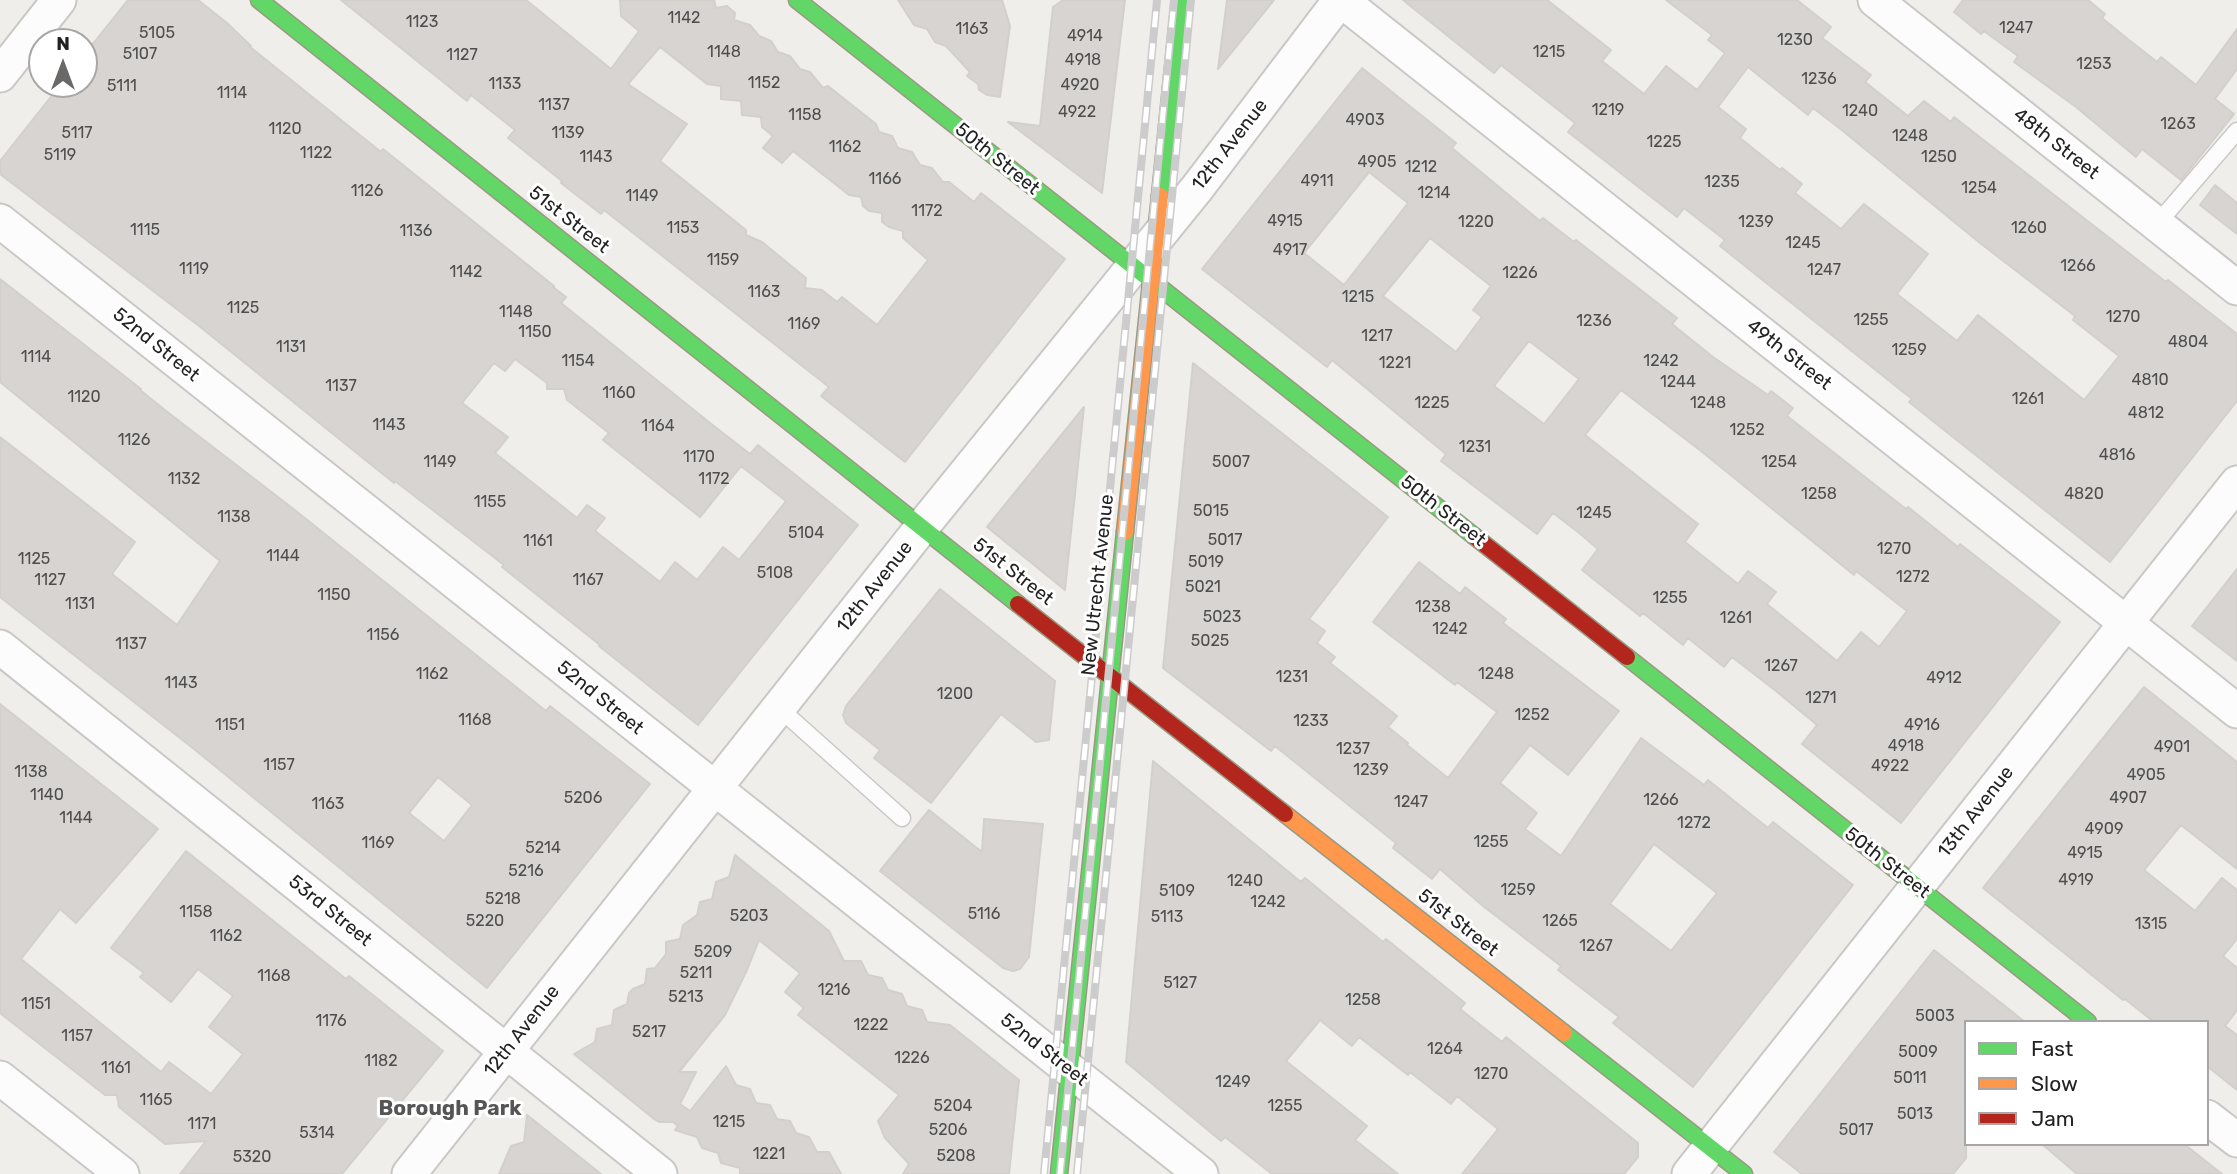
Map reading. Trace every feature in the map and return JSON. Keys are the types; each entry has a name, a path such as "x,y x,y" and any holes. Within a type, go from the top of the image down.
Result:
{"street":[{"path":"0,75 59,0"},
{"name":"51st Street","path":"259,0 1109,676 1744,1174"},
{"name":"50th Street","path":"797,0 2085,1020"},
{"path":"1157,237 1180,0"},
{"name":"12th Avenue","path":"409,1174 922,527 1143,273 1157,237 1341,0"},
{"name":"49th Street","path":"1341,0 2237,711"},
{"name":"48th Street","path":"1875,0 2237,288"},
{"name":"52nd Street","path":"0,221 1200,1174"},
{"name":"New Utrecht Avenue","path":"1059,1174 1109,676 1143,273"},
{"name":"13th Avenue","path":"1689,1174 2237,483"},
{"name":"53rd Street","path":"0,647 660,1174"},
{"path":"0,1078 122,1174"},
{"path":"2209,1118 2237,1140"}],"lane":[{"path":"2157,224 2237,131"},
{"path":"779,708 902,818"}],"building":[{"path":"128,0 198,0 227,23 250,47 554,286 566,297 561,303 710,423 750,454 758,445 858,525 698,725 502,567 504,565 395,481 394,483 199,326 0,174 0,161 50,98 98,98 98,38","holes":["515,359 547,383 547,389 564,389 567,400 609,433 603,440 700,517 741,466 786,501 739,560 723,547 697,580 675,562 660,582 595,531 605,518 587,505 577,518 495,453 508,437 462,403 494,363 505,371"]},
{"path":"341,0 526,0 611,69 639,31 621,16 620,0 714,0 716,8 727,6 735,13 734,20 750,25 759,36 771,41 778,52 790,56 800,69 810,72 823,88 828,86 876,124 879,132 892,136 898,148 912,152 920,165 932,168 943,182 949,182 974,202 981,193 1065,259 905,462 821,396 829,387 604,210 601,214 561,183 562,181 508,138 515,130 471,95 467,101","holes":["660,47 707,84 721,86 721,99 741,101 742,115 761,117 762,127 773,136 763,148 782,163 793,151 849,195 861,197 863,206 869,211 882,213 882,222 903,231 903,238 928,260 877,325 842,297 837,302 822,290 805,288 806,278 762,242 746,235 746,230 660,161 687,124 628,84"]},
{"path":"898,0 1002,0 1010,26 1000,97 987,95 979,90 978,84 967,76 970,72 946,46 935,42 927,29 914,25"},
{"path":"1063,0 1125,0 1102,193 1008,122 1040,126 1053,7"},
{"path":"1227,0 1274,0 1218,69"},
{"path":"1403,0 1547,0 1611,50 1602,61 1644,94 1666,66 1697,90 1725,53 1708,40 1712,35 1666,0 1797,0 1831,27 1822,38 1871,75 1865,82 1908,116 1924,101 1951,122 1954,117 2237,334 2237,401 2110,562 1909,402 1912,399 1720,246 1725,240 1684,208 1677,217 1568,132 1575,123 1501,65 1494,73","holes":["1748,67 1808,115 1813,108 1838,127 1980,243 2075,316 2073,320 2119,356 2084,400 1978,315 1957,341 1897,294 1928,254 1864,204 1841,229 1795,193 1802,184 1740,138 1746,129 1718,107"]},
{"path":"1963,0 2088,0 2105,14 2102,18 2129,40 2157,62 2161,57 2196,85 2237,29 2237,69 2215,99 2234,114 2181,180 2142,149 2136,157 2076,107 2014,62 2018,56 1984,31 1981,34 1954,12"},
{"path":"1362,68 1456,143 1452,148 1540,221 1543,218 1574,242 1576,240 1677,318 1672,324 1713,357 1768,395 1771,391 1793,408 1787,416 1906,509 1908,507 1958,547 1960,544 2060,622 1901,823 1802,744 1817,725 1776,691 1732,657 1724,667 1688,638 1683,645 1643,613 1640,616 1582,570 1598,549 1578,532 1553,513 1537,534 1441,461 1446,454 1332,360 1327,367 1202,269","holes":["1369,172 1408,203 1344,285 1304,253","1430,238 1491,286 1473,310 1482,317 1456,352 1383,296","1529,341 1579,379 1544,424 1494,386","1621,390 1854,575 1856,571 1907,611 1879,647 1861,632 1837,661 1767,604 1776,592 1748,571 1738,584 1685,542 1698,524 1585,435"]},
{"path":"2215,185 2237,203 2237,234 2200,205"},
{"path":"0,279 546,711 550,706 650,784 487,988 194,749 0,597 0,437 135,542 112,574 177,625 220,561 0,382","holes":["438,777 472,805 444,841 409,813"]},
{"path":"1193,363 1388,517 1309,619 1325,631 1317,643 1335,657 1330,663 1397,716 1388,727 1448,778 1497,712 1457,682 1455,685 1373,622 1419,562 1460,594 1465,587 1506,619 1503,623 1619,711 1568,775 1530,745 1500,783 1537,813 1525,829 1561,856 1641,738 1704,785 1708,780 1768,828 1773,822 1853,885 1693,1087 1613,1023 1619,1017 1558,970 1561,966 1440,869 1432,879 1393,848 1396,843 1275,746 1271,751 1163,668","holes":["1654,844 1717,893 1671,951 1610,904"]},
{"path":"1084,407 1065,590 987,527"},
{"path":"2237,569 2237,661 2192,626"},
{"path":"940,589 1055,681 1049,740 1036,742 1001,714 931,803 874,758 880,750 846,723 843,715 846,706"},
{"path":"2144,687 2237,762 2237,869 2181,825 2144,870 2195,911 2222,878 2237,890 2237,939 2223,956 2237,968 2237,1010 2225,1026 2237,1035 2237,1090 2209,1068 2209,1020 2151,1020 1983,888"},
{"path":"0,704 158,829 76,923 60,909 21,959 161,1072 169,1062 211,1094 243,1054 209,1027 233,996 198,969 171,1002 140,977 144,973 111,948 186,851 346,979 349,976 443,1051 342,1174 180,1174 206,1141 165,1144 119,1107 117,1095 105,1095 0,1013"},
{"path":"1153,761 1301,882 1305,878 1383,942 1386,939 1465,1003 1460,1009 1502,1042 1506,1037 1638,1143 1638,1157 1624,1174 1462,1174 1498,1129 1457,1096 1451,1104 1359,1037 1352,1046 1320,1020 1286,1061 1367,1126 1355,1140 1398,1174 1272,1174 1225,1137 1221,1141 1126,1062"},
{"path":"929,810 982,852 984,819 1043,824 1029,957 1020,969 1013,971 1003,968 880,871"},
{"path":"735,855 829,931 844,961 861,961 868,975 882,978 888,990 902,994 907,1006 922,1010 927,1022 950,1025 1019,1080 1009,1174 903,1174 909,1164 885,1138 878,1121 899,1095 798,1015 804,1008 785,992 800,973 759,940 725,1015 679,1072 696,1072 680,1104 690,1111 726,1066 736,1085 750,1089 756,1103 770,1105 777,1119 790,1121 796,1133 809,1137 817,1152 829,1152 841,1174 740,1174 740,1168 721,1163 718,1153 702,1148 697,1137 675,1130 678,1126 673,1122 659,1122 654,1119 574,1054 595,1042 597,1029 612,1025 614,1010 627,1004 629,993 645,984 647,969 655,968 666,954 666,942 680,939 683,925 697,915 700,902 712,899 716,882 729,877"},
{"path":"1934,950 2022,1020 1964,1020 1966,1158 1953,1174 1802,1174 1774,1152"},
{"path":"527,1115 601,1174 499,1174 511,1146 524,1142"},
{"path":"2044,1146 2187,1146 2222,1174 2077,1174"}],"railway":[{"path":"1044,1174 1157,0"},
{"path":"1060,1174 1174,0"},
{"path":"1077,1174 1191,0"}],"traffic: fast":[{"path":"259,0 1018,604"},
{"path":"797,0 1474,536"},
{"path":"1160,196 1180,0"},
{"path":"1059,1174 1125,532"},
{"path":"1627,657 2085,1020"},
{"path":"1564,1033 1744,1174"}],"traffic: slow":[{"path":"1125,532 1160,196"},
{"path":"1285,814 1564,1033"}],"traffic: jam":[{"path":"1474,536 1627,657"},
{"path":"1018,604 1285,814"}],"district":[{"name":"Borough Park","path":"450,1109"}]}
